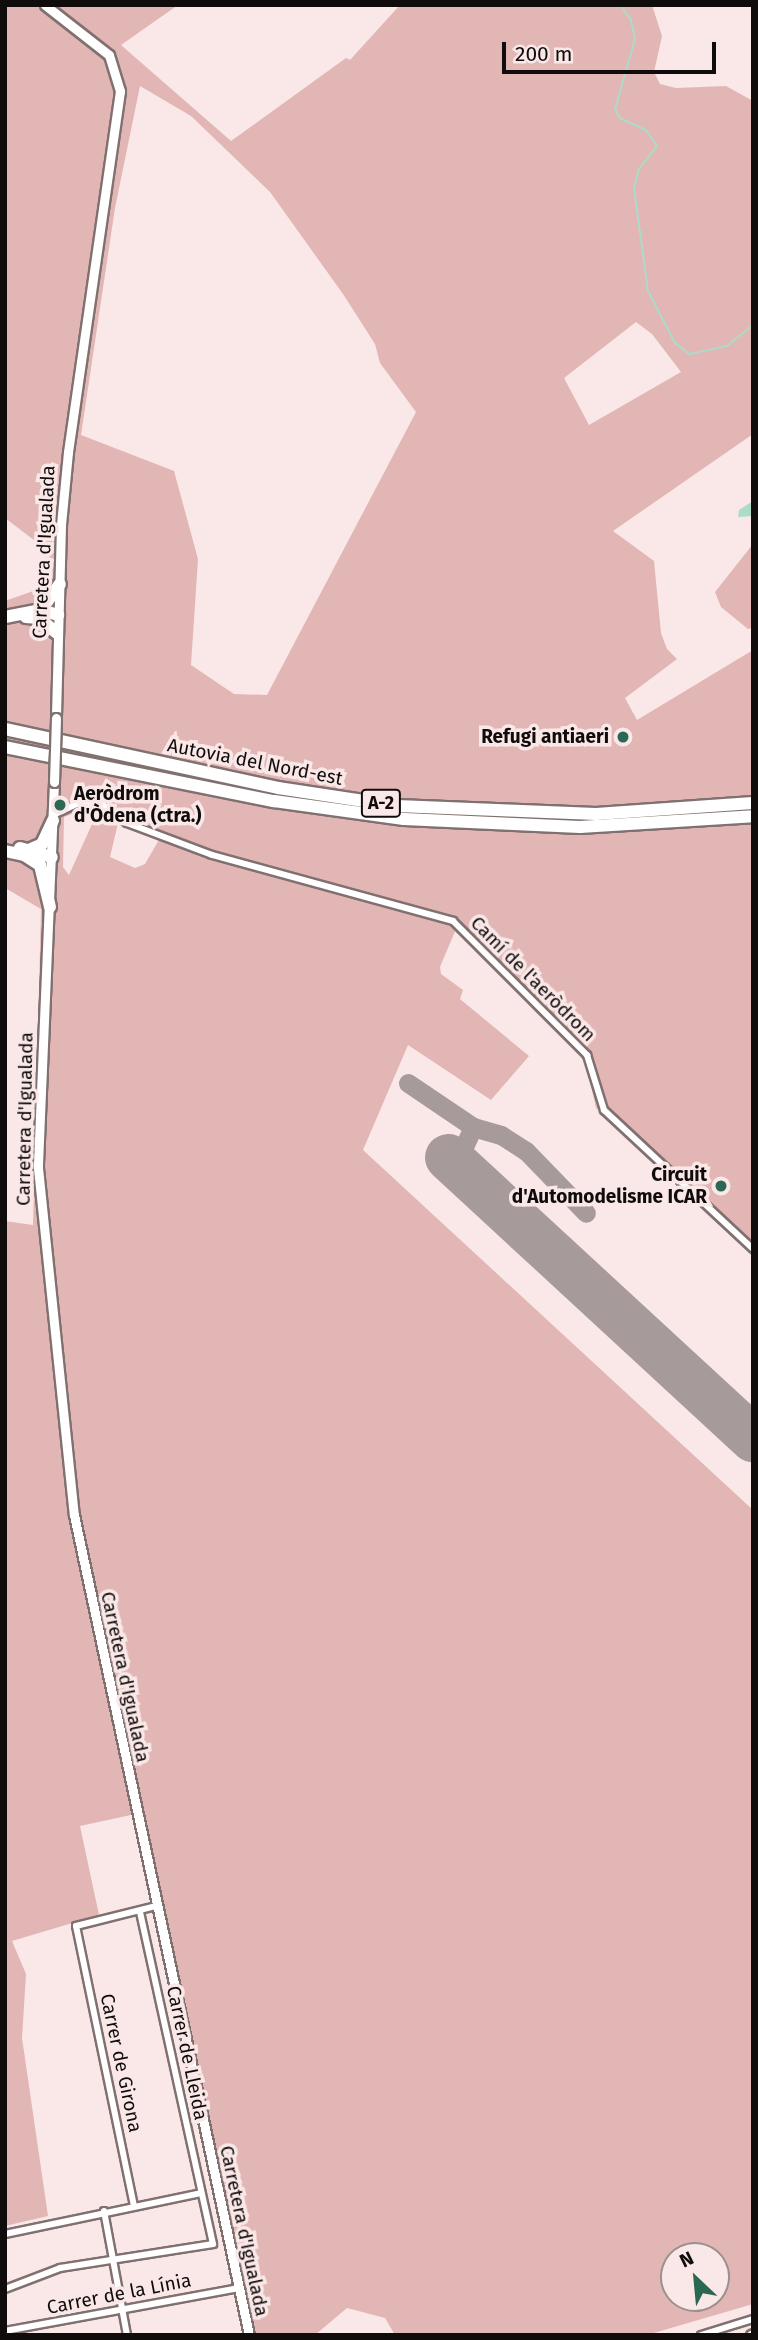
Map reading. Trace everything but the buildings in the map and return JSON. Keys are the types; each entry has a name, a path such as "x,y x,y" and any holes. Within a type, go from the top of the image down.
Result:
{"highway":[{"path":"40,614 60,584"},
{"path":"40,614 57,632"},
{"path":"10,617 58,615"},
{"name":"Autovia del Nord-est","path":"9,729 278,788 397,806 596,814 753,803"},
{"name":"Autovia del Nord-est","path":"5,749 300,805 454,824 580,827 753,816"},
{"path":"33,854 42,844 54,818"},
{"path":"5,849 52,857"},
{"path":"33,854 43,873 50,907"}],"street":[{"name":"Carretera d'Igualada","path":"45,5 109,55 120,91 68,452 57,632 54,818 38,1168 43,1251 74,1515 249,2335"},
{"name":"Camí de l'aeròdrom","path":"54,818 77,804 99,802 127,822 212,855 453,921 587,1055 604,1110 753,1249"},
{"path":"140,1911 156,1906"},
{"name":"Carrer de Girona","path":"134,2206 76,1926 140,1911"},
{"name":"Carrer de Lleida","path":"113,2260 213,2244 140,1911"},
{"path":"5,2234 104,2211 201,2193"},
{"path":"104,2211 127,2335"},
{"path":"5,2289 60,2268 113,2260"},
{"name":"Carrer de la Línia","path":"5,2331 239,2288"},
{"path":"701,2335 753,2319"}],"shaded area":[{"path":"5,5 178,5 121,45 231,141 346,58 350,60 400,5 652,5 662,36 654,72 660,84 676,88 726,86 753,101 753,434 613,531 654,561 661,633 667,649 677,659 625,698 637,720 753,650 753,1253 596,1108 584,1055 456,929 440,967 441,974 463,990 460,999 529,1056 491,1100 408,1045 363,1150 753,1510 753,2304 730,2311 730,2242 660,2242 660,2312 726,2312 647,2335 395,2335 385,2318 347,2308 315,2335 254,2335 140,1813 80,1826 99,1915 12,1941 26,1974 22,2038 48,2216 5,2226 5,1221 33,1225 41,909 5,888 5,601 36,590 43,581 47,550 5,518","holes":["140,86 191,116 270,192 343,294 375,344 380,363 416,412 267,695 234,694 191,665 198,559 174,471 81,435 115,208","636,322 652,334 681,372 589,425 564,378","85,809 97,813 69,875 63,867 64,817","118,823 160,838 145,864 135,868 110,857"]},
{"path":"753,501 753,516 738,517 739,510"},
{"path":"753,544 753,628 748,629 721,607 715,592"}],"waterway":[{"path":"620,5 631,20 635,39 615,109 620,118 646,130 657,146 639,169 634,188 648,291 675,343 689,354 727,346 753,325"}],"taxiway":[{"path":"408,1083 473,1127 456,1164"},
{"path":"473,1127 501,1135 526,1151 586,1213"}],"runway":[{"path":"448,1157 753,1438"}],"place":[{"name":"Refugi antiaeri","path":"623,737"},
{"name":"Aeròdrom d'Òdena (ctra.)","path":"60,805"},
{"name":"Circuit d'Automodelisme ICAR","path":"721,1186"}]}
